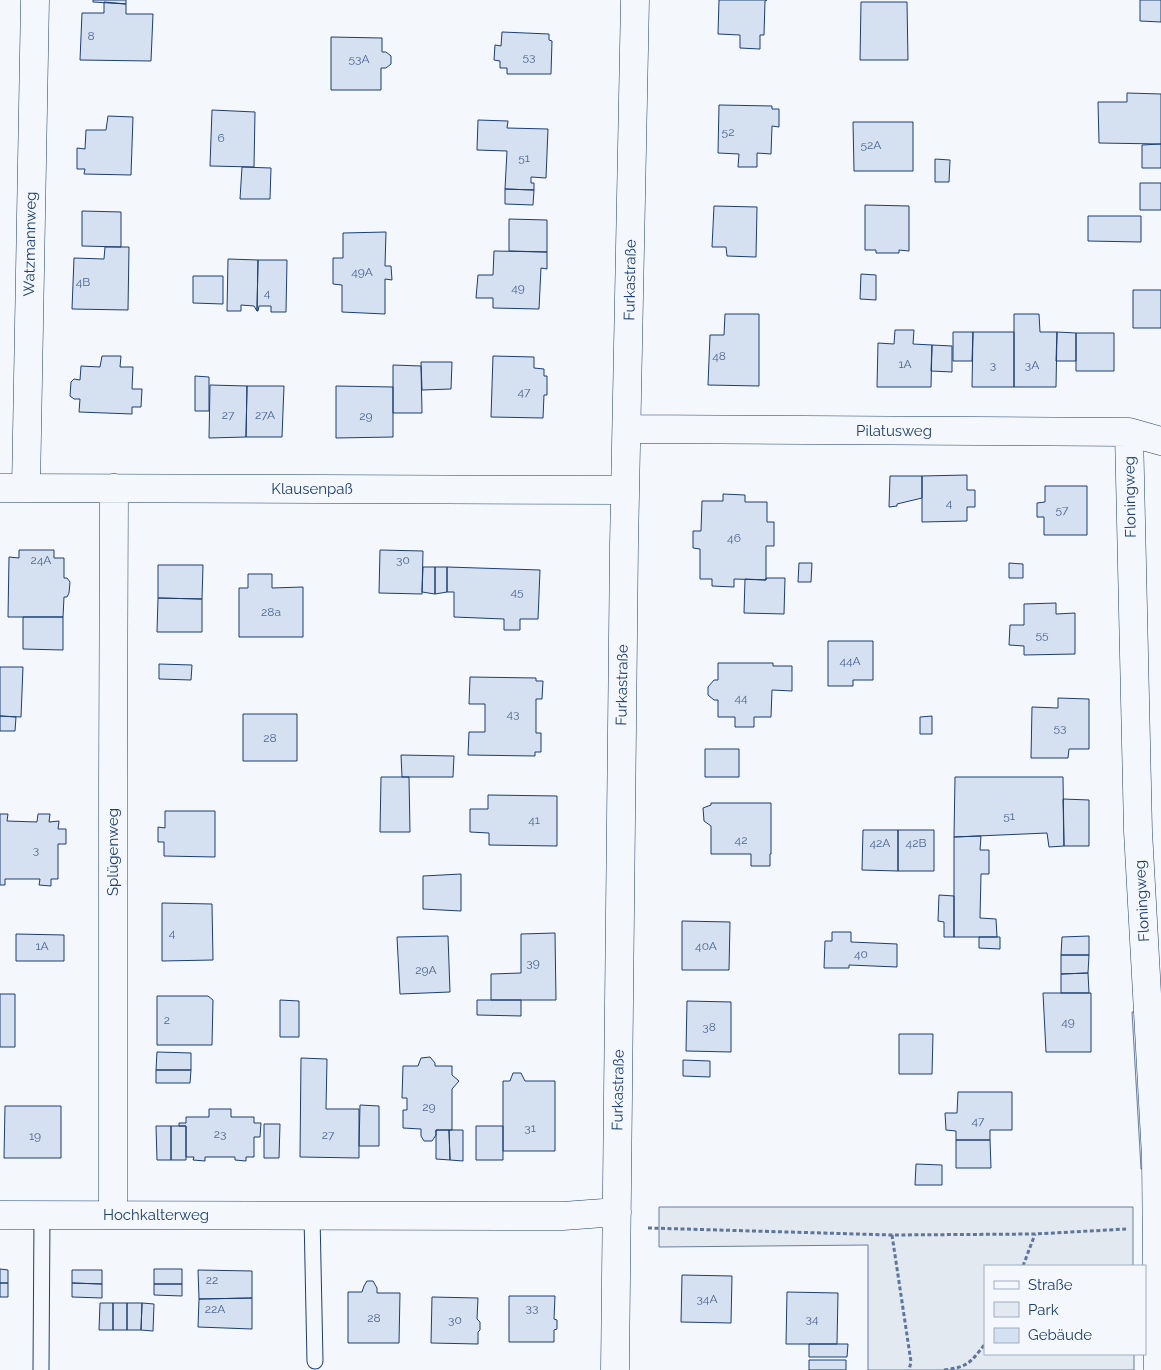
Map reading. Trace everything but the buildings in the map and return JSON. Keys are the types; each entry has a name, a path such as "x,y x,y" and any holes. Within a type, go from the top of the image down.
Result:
{"street":[{"name":"Watzmannweg","path":"13,488 35,0"},
{"name":"Furkastraße","path":"615,1370 625,490 635,0"},
{"name":"Pilatusweg","path":"627,429 1129,432 1161,441"},
{"name":"Floningweg","path":"1129,432 1138,831 1156,1157 1158,1370"},
{"name":"Klausenpaß","path":"13,488 625,490"},
{"name":"Splügenweg","path":"113,1215 112,784 114,488"},
{"name":"Hochkalterweg","path":"0,1215 563,1216 617,1212"}],"lane":[{"path":"41,1370 42,1215"},
{"path":"312,1216 315,1361"}],"path":[{"path":"617,1212 635,1227 892,1235 1035,1234 1130,1228"},
{"path":"1023,1265 1035,1234"},
{"path":"892,1235 910,1370"},
{"path":"944,1370 958,1368 970,1363 984,1345"}],"green space":[{"path":"659,1207 1133,1207 1133,1265 984,1265 984,1355 1134,1355 1134,1370 868,1370 868,1245 659,1247"}],"shaded area":[{"path":"1142,1011 1151,1168 1141,1169 1132,1012"}]}
